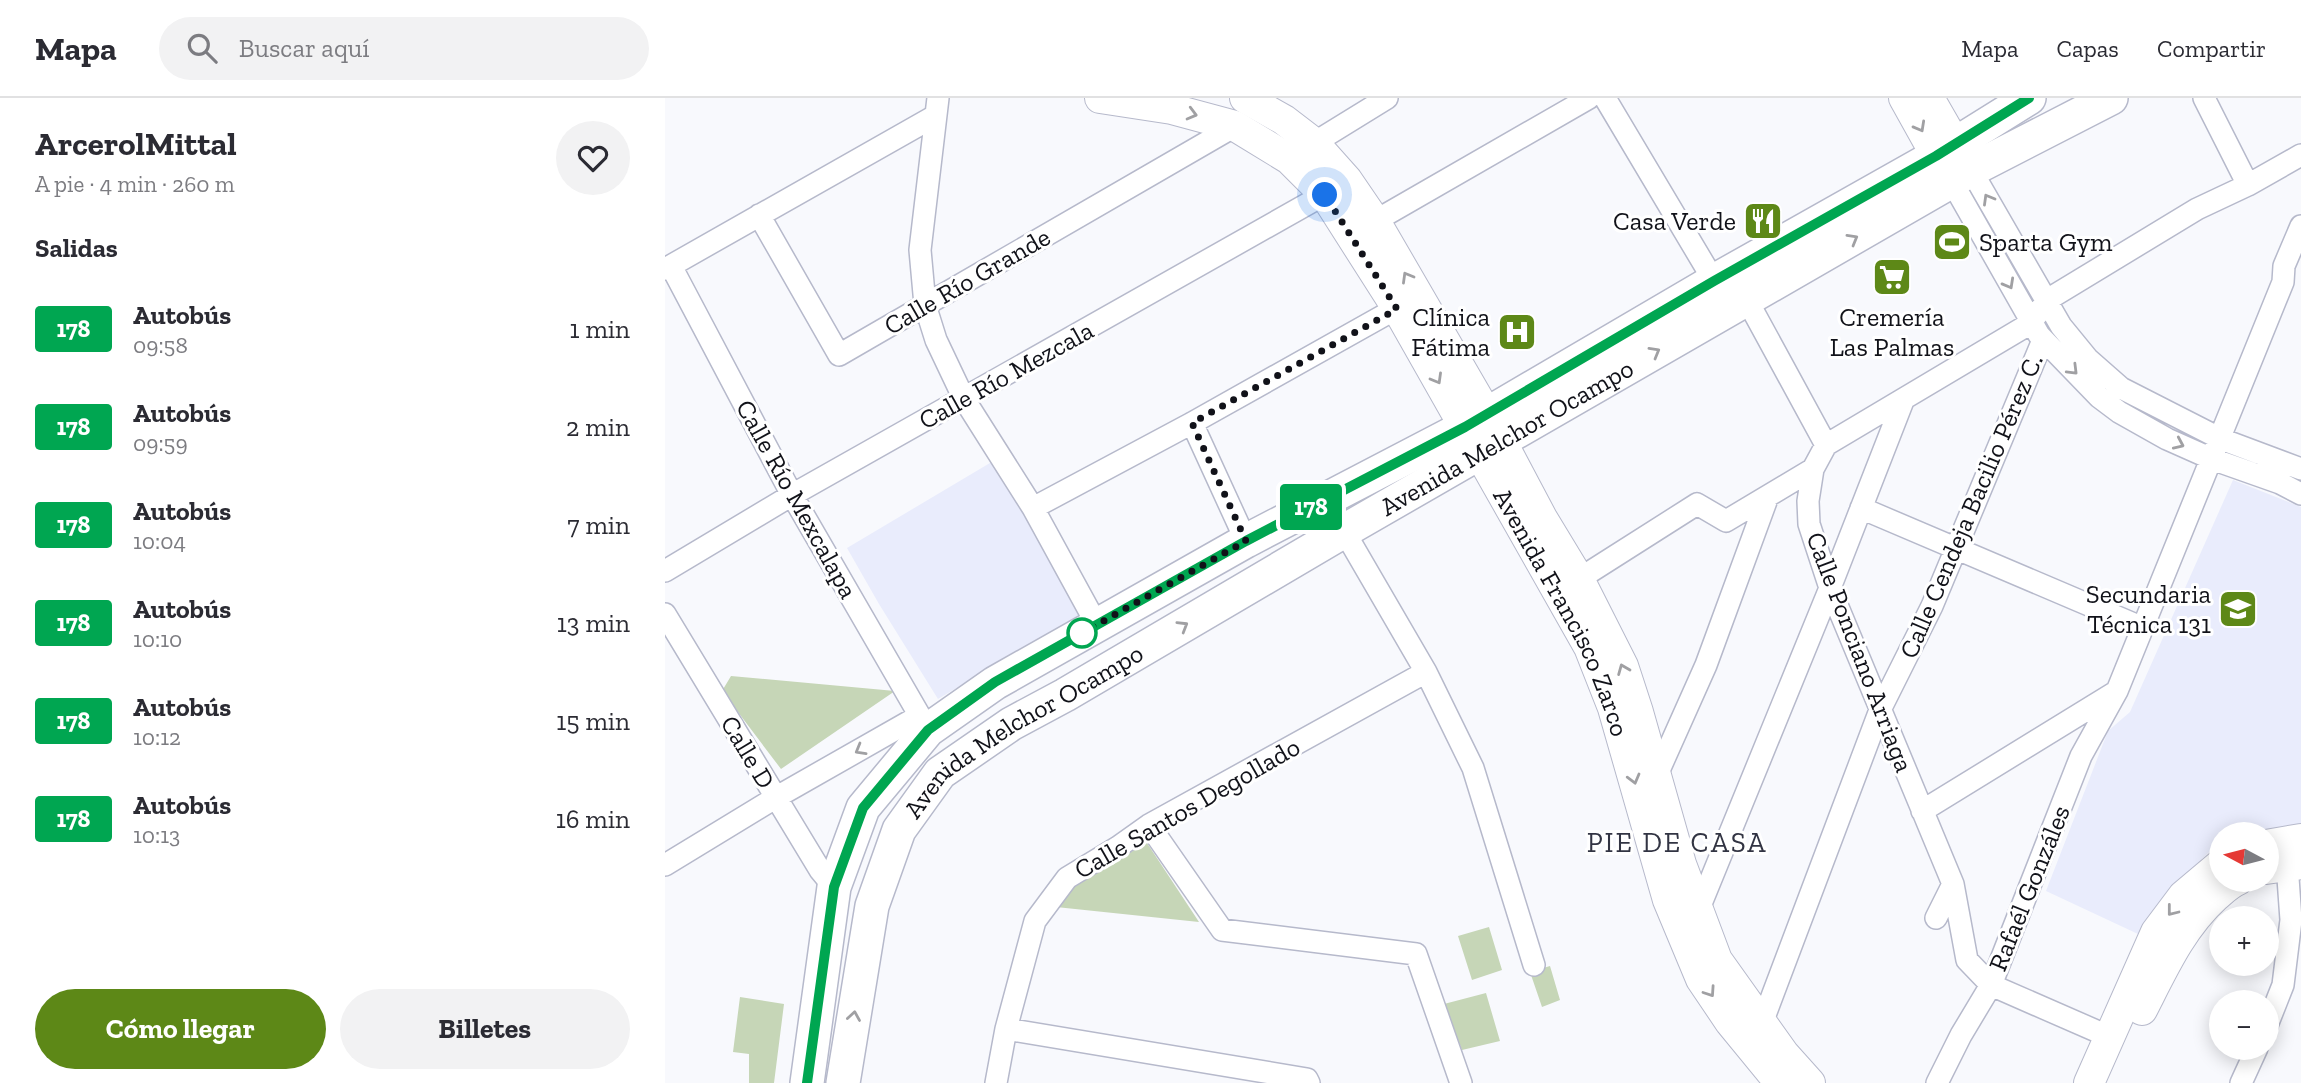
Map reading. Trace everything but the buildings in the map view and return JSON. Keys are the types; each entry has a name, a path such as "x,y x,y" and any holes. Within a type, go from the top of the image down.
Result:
{"main road":[{"name":"Avenida Melchor Ocampo","path":"807,1083 834,887 863,808 923,723 1246,541 1483,433 1748,300 1953,163 2029,98"},
{"name":"Avenida Melchor Ocampo","path":"843,1083 872,906 899,830 940,773 1011,724 1345,531 1483,433 1714,281 1953,163 2111,98"}],"street":[{"name":"Avenida Francisco Zarco","path":"1100,98 1172,108 1240,112 1285,120 1314,143 1336,188 1412,310 1483,433 1589,647 1612,708 1668,900 1701,979 1730,1022 1780,1083"},
{"path":"1314,143 1387,98"},
{"path":"1375,221 1589,98"},
{"path":"1605,98 1714,281"},
{"path":"1904,98 1953,163 2047,300 2061,326 2081,351 2115,383 2217,449 2301,494"},
{"path":"1929,98 1953,163 2037,332 2099,397 2119,412 2168,439 2301,469"},
{"path":"2204,98 2248,185"},
{"path":"668,268 937,107"},
{"path":"937,107 920,250 926,305 936,340 964,399 1033,508 1097,625"},
{"name":"Avenida Francisco Zarco","path":"1240,112 1289,159 1336,188 1375,221 1412,310"},
{"name":"Calle Río Grande","path":"759,215 839,355 926,305 1240,112"},
{"path":"1748,300 1826,445 1903,401 2037,332 2047,300 2197,209 2248,185 2301,155"},
{"name":"Calle Río Mezcala","path":"665,571 792,495 1336,188"},
{"name":"Rafaél Gonzáles","path":"1937,1083 1961,1035 1991,985 2081,756 2117,691 2217,449 2292,285 2284,265 2301,226"},
{"name":"Calle Río Mexcalapa","path":"668,268 792,495 923,723"},
{"path":"1033,508 1412,310"},
{"name":"Calle Cendeja Bacilio Pérez C.","path":"1762,1023 1880,710 1932,606 2037,332"},
{"path":"1698,911 1903,401"},
{"path":"1192,423 1246,541"},
{"name":"Avenida Francisco Zarco","path":"1483,433 1542,518 1579,579 1623,666 1681,864 1717,960 1784,1054 1810,1083"},
{"name":"Calle Ponciano Arriaga","path":"1826,445 1814,469 1808,501 1809,524 1830,588 1954,884 1967,960 1991,985"},
{"path":"1579,579 1697,504 1726,521 1814,469"},
{"path":"1656,777 1706,665 1768,496"},
{"path":"1861,508 2143,628"},
{"path":"1345,531 1426,672 1473,768 1534,965"},
{"name":"Calle D","path":"665,614 775,798 820,870 834,887"},
{"name":"Calle Santos Degollado","path":"996,1083 1006,1029 1035,921 1067,878 1149,825 1426,672"},
{"path":"1922,811 2117,691"},
{"path":"665,865 775,798 923,723"},
{"path":"1149,825 1223,930 1416,954 1461,1083"},
{"path":"2279,995 2283,985 2291,920 2284,856"},
{"path":"2089,1083 2156,932 2183,896 2209,874"},
{"path":"1936,918 1954,884"},
{"path":"2107,1083 2175,944 2200,910 2221,892"},
{"path":"1991,985 2111,1037"},
{"path":"1006,1029 1307,1079 1309,1083"},
{"path":"2241,1083 2252,1060"}],"shaded area":[{"path":"995,460 1084,612 938,699 847,548"},
{"name":"Secundaria Técnica 131","path":"2233,480 2301,507 2301,825 2279,829 2279,822 2209,822 2209,853 2172,889 2138,934 2046,891 2108,731 2130,712"}],"green space":[{"path":"731,676 895,691 781,769 722,691"},
{"path":"1147,843 1199,922 1056,907 1079,881"},
{"path":"1489,927 1502,970 1472,980 1458,936"},
{"path":"1550,966 1560,1000 1542,1007 1530,972"},
{"path":"1486,993 1500,1041 1462,1050 1444,1004"},
{"path":"740,997 784,1004 774,1083 749,1083 749,1054 733,1052"}],"bus line":[{"name":"178","path":"807,1083 834,887 863,808 928,730 995,682 1246,541 1465,427 1714,281 1936,156 2029,98"}],"place":[{"name":"Casa Verde","path":"1763,221"},
{"name":"Sparta Gym","path":"1952,242"},
{"name":"Cremería Las Palmas","path":"1892,277"},
{"name":"Clínica Fátima","path":"1517,332"},
{"name":"Secundaria Técnica 131","path":"2238,609"}],"district":[{"name":"PIE DE CASA","path":"1677,842"}],"route":[{"path":"1082,633 1246,541 1192,423 1397,309 1325,195"}]}
